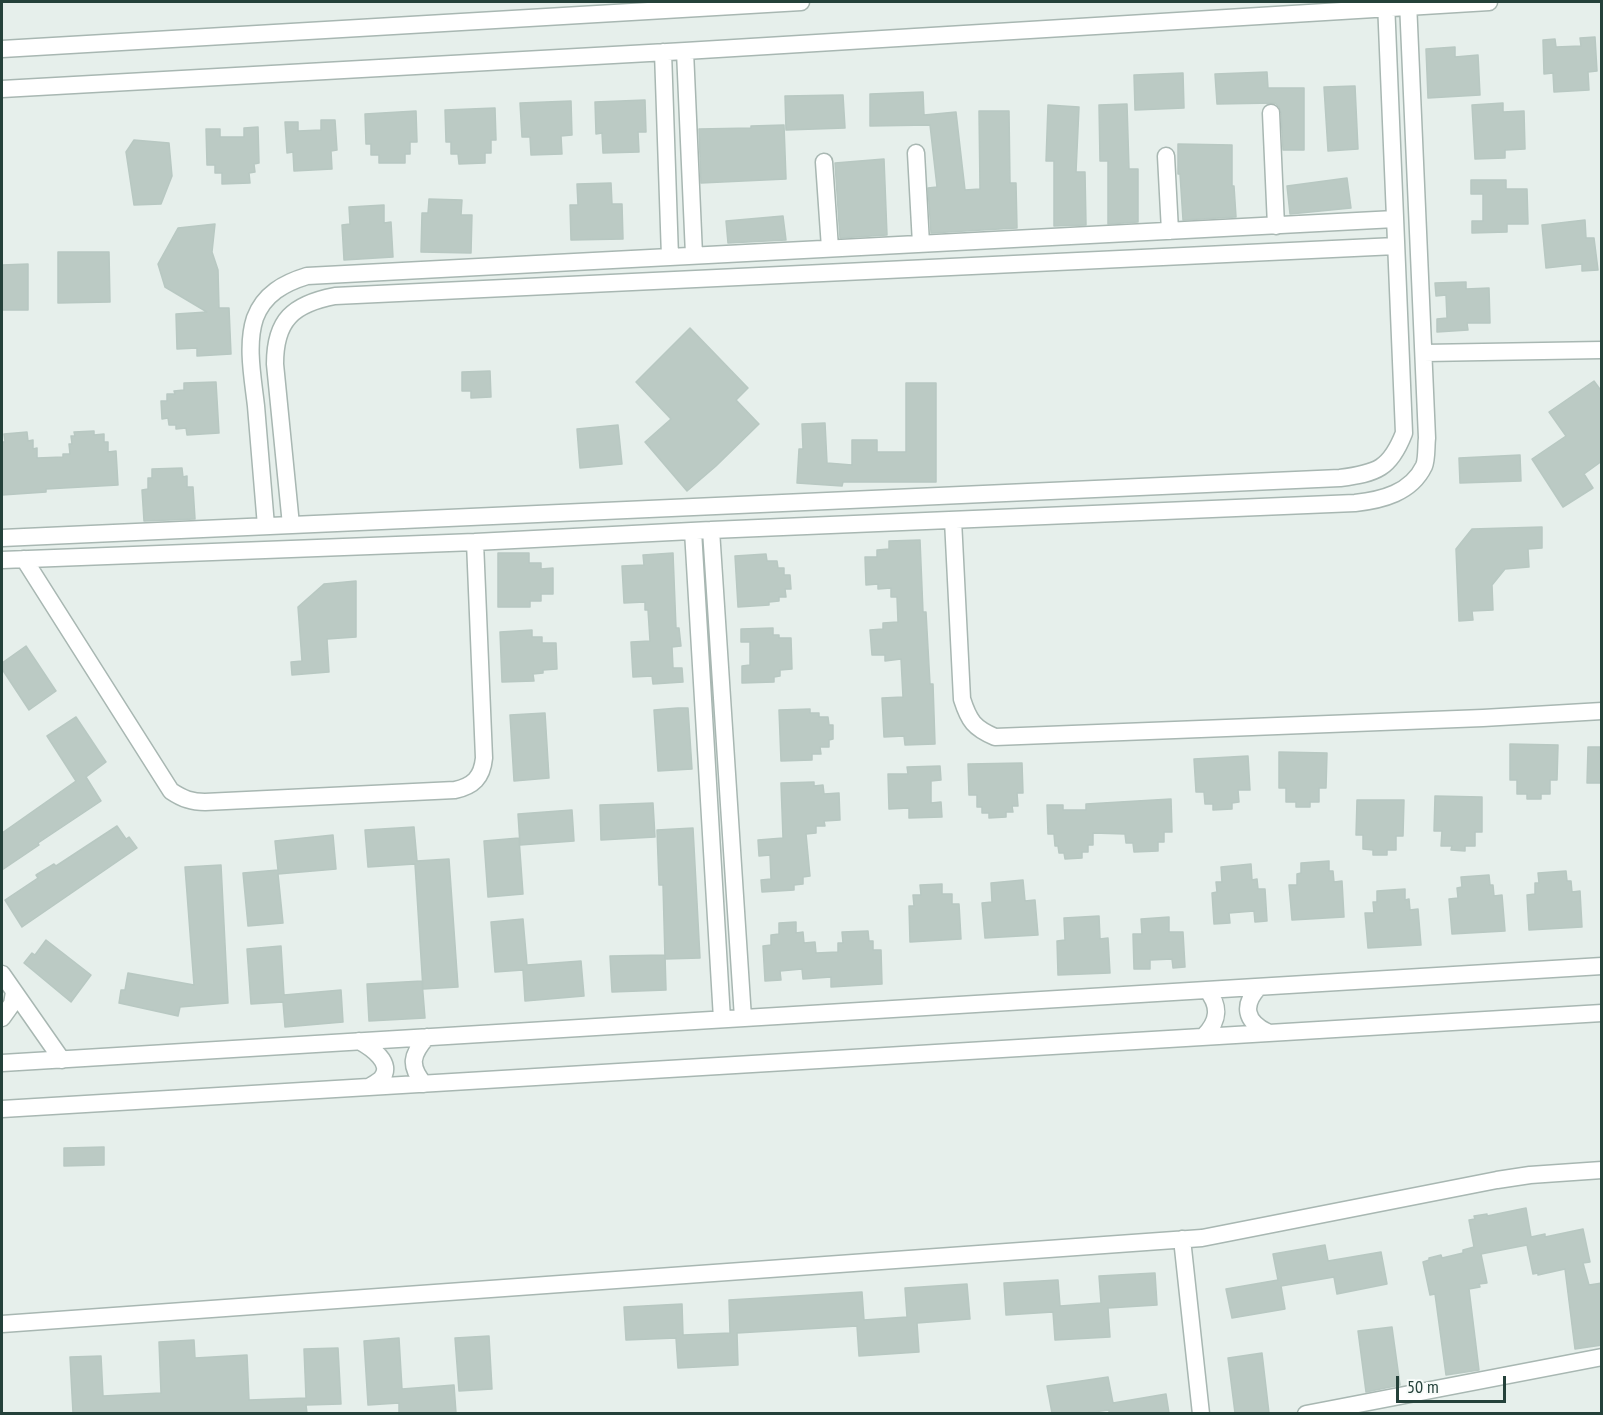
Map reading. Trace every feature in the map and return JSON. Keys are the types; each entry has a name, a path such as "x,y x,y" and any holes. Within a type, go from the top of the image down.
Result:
{"street":[{"path":"2,49 655,5 801,2"},
{"path":"2,89 685,51 1386,4 1489,2"},
{"path":"2,538 1361,476 1381,468 1396,453 1404,433 1386,4"},
{"path":"2,560 475,542 1376,501 1396,494 1414,481 1425,465 1427,438 1408,4"},
{"path":"685,51 694,255"},
{"path":"663,52 670,257"},
{"path":"1271,113 1276,226"},
{"path":"916,153 921,244"},
{"path":"1166,156 1170,231"},
{"path":"824,162 830,248"},
{"path":"266,526 252,366 255,318 267,298 282,285 306,276 1395,219"},
{"path":"868,246 870,271"},
{"path":"291,525 275,344 282,325 296,310 313,300 335,296 1396,246"},
{"path":"498,266 500,288"},
{"path":"1424,353 1602,350"},
{"path":"953,520 962,699 967,716 979,730 995,737 1483,718 1602,711"},
{"path":"711,530 743,1018"},
{"path":"693,531 722,1019"},
{"path":"24,558 171,791 193,802 205,802 455,790 477,781 483,770 484,758 475,542"},
{"path":"2,1062 1602,966"},
{"path":"2,974 62,1060"},
{"path":"1259,987 1251,995 1248,1006 1250,1018 1257,1027 1267,1032"},
{"path":"1204,1036 1216,1019 1213,998 1207,990"},
{"path":"2,1018 12,1004 14,992"},
{"path":"2,1109 1602,1013"},
{"path":"424,1084 413,1069 413,1064 420,1045 427,1037"},
{"path":"359,1041 374,1050 383,1065 384,1073 381,1079 369,1087"},
{"path":"2,1324 1182,1239 1232,1233 1497,1180 1530,1175 1602,1170"},
{"path":"1182,1239 1201,1413"},
{"path":"1306,1413 1602,1357"}],"building":[{"path":"1595,37 1597,71 1588,72 1589,90 1554,92 1553,73 1544,74 1543,40 1555,39 1556,47 1581,46 1580,38"},
{"path":"1455,47 1455,57 1478,55 1480,95 1428,98 1426,49"},
{"path":"1267,72 1268,88 1304,88 1304,150 1283,150 1281,113 1275,103 1217,104 1215,74"},
{"path":"1183,73 1184,108 1135,110 1134,75"},
{"path":"1355,86 1358,149 1328,151 1324,87"},
{"path":"923,92 924,115 956,112 965,190 980,189 979,111 1009,111 1010,183 1016,183 1017,228 931,233 928,188 937,187 930,125 870,126 870,94"},
{"path":"843,95 845,128 786,130 785,96"},
{"path":"645,100 646,132 638,132 639,152 603,153 602,133 596,134 595,102"},
{"path":"571,101 572,135 561,136 562,154 531,155 530,137 522,137 520,103"},
{"path":"1503,103 1503,112 1524,111 1525,149 1505,150 1505,158 1475,159 1472,105"},
{"path":"1127,104 1129,169 1138,169 1138,222 1108,224 1108,161 1100,161 1099,105"},
{"path":"1048,105 1079,107 1076,172 1085,172 1086,225 1054,226 1054,161 1046,161"},
{"path":"495,108 496,140 491,140 491,153 485,153 485,163 459,164 458,154 451,154 451,142 446,142 445,110"},
{"path":"416,111 417,142 410,142 410,154 405,154 405,163 379,163 379,155 371,155 371,144 366,144 365,114"},
{"path":"321,120 335,120 337,150 331,151 332,169 294,171 293,152 287,153 285,122 298,122 298,131 321,130"},
{"path":"784,125 786,179 701,183 699,129"},
{"path":"258,127 259,163 254,164 255,172 249,173 250,183 222,184 222,173 215,173 215,165 207,165 206,129 220,129 220,137 244,137 244,128"},
{"path":"134,140 169,143 172,176 161,204 134,205 126,152"},
{"path":"1178,144 1232,145 1232,186 1234,186 1236,217 1183,220 1180,174 1178,174"},
{"path":"884,159 887,235 840,238 835,163"},
{"path":"1347,178 1351,208 1290,214 1287,186"},
{"path":"1471,180 1506,180 1506,189 1527,189 1528,224 1507,224 1507,232 1472,233 1472,221 1483,221 1483,194 1471,194"},
{"path":"611,183 612,204 622,204 623,239 571,240 570,205 578,205 577,184"},
{"path":"429,199 462,200 461,215 472,215 471,253 421,252 422,213 428,213"},
{"path":"384,205 384,223 391,222 393,257 344,260 342,225 350,224 349,207"},
{"path":"783,216 786,240 728,243 726,221"},
{"path":"1585,220 1586,238 1594,238 1598,270 1582,271 1582,264 1546,268 1542,225"},
{"path":"215,224 212,252 218,270 219,308 229,308 231,354 197,356 197,348 177,349 176,314 207,312 165,287 158,264 178,228"},
{"path":"58,252 109,252 110,302 58,303"},
{"path":"28,264 28,310 2,310 2,265"},
{"path":"1466,282 1466,289 1489,288 1490,323 1467,323 1468,330 1437,332 1437,319 1447,318 1446,295 1436,296 1435,283"},
{"path":"690,328 748,388 736,400 759,424 687,491 645,442 671,419 636,382"},
{"path":"490,371 491,397 471,398 471,391 462,391 462,372"},
{"path":"1594,381 1602,392 1602,461 1584,474 1593,488 1563,507 1532,459 1566,436 1549,412"},
{"path":"216,382 219,433 187,435 186,428 176,429 176,425 169,425 168,418 162,419 161,401 167,401 167,394 175,394 174,391 184,390 184,383"},
{"path":"906,383 936,383 936,482 843,482 842,486 797,483 799,449 803,449 802,424 825,423 827,463 852,465 852,440 877,440 877,452 906,452"},
{"path":"618,425 622,464 580,468 577,429"},
{"path":"94,431 94,435 104,434 104,442 108,442 108,452 116,451 118,485 46,489 46,492 2,495 4,434 27,432 28,441 33,440 33,449 37,448 37,458 63,457 63,454 70,454 69,444 72,444 71,436 75,436 74,432"},
{"path":"1520,455 1521,481 1460,483 1459,458"},
{"path":"182,468 183,477 187,476 187,487 193,487 195,519 144,521 142,490 148,489 148,478 152,478 152,469"},
{"path":"1542,527 1542,548 1528,549 1529,567 1505,569 1492,585 1493,610 1472,611 1473,620 1459,621 1456,549 1472,529"},
{"path":"920,540 923,612 926,612 930,684 933,684 935,744 905,745 904,736 884,737 882,698 903,697 901,659 885,661 885,655 872,655 870,630 883,629 883,623 898,622 897,597 891,597 891,588 878,589 878,584 866,585 865,557 877,557 877,550 889,549 889,541"},
{"path":"498,553 529,553 529,563 541,563 541,569 553,568 553,594 541,594 541,601 530,601 530,607 498,607"},
{"path":"673,553 676,628 679,628 681,646 672,647 673,668 682,668 683,682 653,684 652,676 633,677 631,642 650,641 648,610 645,610 645,602 624,603 622,566 644,565 643,555"},
{"path":"766,554 767,561 777,561 778,568 784,568 784,575 790,575 791,589 785,589 786,597 779,597 779,601 769,602 769,605 738,607 735,556"},
{"path":"356,581 356,637 327,639 329,672 292,675 291,662 302,661 298,607 324,584"},
{"path":"773,628 773,635 779,635 779,638 791,638 792,669 780,670 780,676 774,677 774,682 742,683 742,666 750,665 750,642 741,642 741,629"},
{"path":"532,630 532,637 542,637 542,643 556,643 557,669 543,670 543,673 533,674 534,681 502,682 500,632"},
{"path":"26,646 56,691 29,710 2,669 2,663"},
{"path":"688,708 692,769 658,771 654,710"},
{"path":"810,709 810,713 819,713 819,717 828,717 829,725 833,725 833,739 829,740 829,747 820,747 821,754 812,754 812,760 781,761 779,710"},
{"path":"545,713 549,778 514,781 510,715"},
{"path":"76,717 106,762 86,777 101,801 2,870 2,833 76,781 47,736"},
{"path":"1510,744 1558,745 1557,780 1550,780 1550,794 1541,794 1541,799 1527,799 1527,794 1517,794 1517,780 1510,780"},
{"path":"1588,747 1600,747 1602,783 1587,783"},
{"path":"1279,752 1327,753 1326,788 1319,788 1319,802 1310,802 1310,807 1296,807 1296,802 1286,802 1286,788 1279,788"},
{"path":"1248,756 1250,790 1238,790 1239,802 1232,803 1232,809 1213,810 1213,804 1205,804 1204,792 1196,792 1194,759"},
{"path":"1022,763 1023,793 1017,793 1018,806 1012,806 1013,812 1006,812 1006,817 989,818 989,813 982,813 982,807 977,807 977,795 969,795 968,764"},
{"path":"940,766 941,780 931,781 931,803 941,802 942,817 909,818 909,808 889,809 888,774 908,774 907,767"},
{"path":"814,782 814,786 823,785 824,794 839,793 840,820 824,821 825,826 816,826 816,833 806,834 810,876 803,877 803,884 794,885 794,890 762,892 761,880 771,879 770,855 759,856 758,840 783,838 781,783"},
{"path":"1435,796 1482,797 1482,832 1475,832 1475,846 1465,846 1465,851 1451,850 1452,846 1441,846 1442,831 1434,831"},
{"path":"1171,799 1172,832 1164,832 1164,842 1158,842 1158,851 1134,852 1133,843 1126,843 1125,834 1093,833 1093,845 1088,845 1088,852 1082,852 1082,858 1065,859 1064,853 1059,853 1058,846 1055,846 1054,834 1048,834 1047,805 1063,805 1063,810 1086,810 1086,804"},
{"path":"1357,800 1404,800 1403,836 1396,836 1396,850 1387,850 1387,855 1373,855 1373,850 1363,849 1363,835 1356,835"},
{"path":"653,803 655,837 601,840 600,805"},
{"path":"572,810 574,841 520,845 518,814"},
{"path":"117,826 126,839 129,837 137,848 22,927 5,900 38,878 36,875 54,864 56,866"},
{"path":"414,827 417,861 449,859 458,987 423,989 415,864 368,867 365,830"},
{"path":"693,828 700,958 665,959 663,885 659,885 657,830"},
{"path":"333,835 336,869 278,874 283,923 248,926 243,873 278,870 275,841"},
{"path":"519,838 523,894 488,897 484,841"},
{"path":"1329,861 1329,871 1333,871 1334,882 1342,881 1344,917 1292,920 1289,885 1297,885 1297,874 1301,873 1301,863"},
{"path":"1251,864 1252,880 1257,879 1258,889 1265,889 1267,921 1255,922 1254,911 1229,913 1230,923 1214,924 1212,893 1217,892 1216,882 1222,882 1221,867"},
{"path":"221,865 228,1003 180,1007 178,1016 119,1003 121,990 125,990 128,973 194,985 185,867"},
{"path":"1566,871 1567,881 1571,881 1572,892 1580,891 1582,927 1529,930 1527,895 1535,894 1535,883 1539,883 1538,873"},
{"path":"1489,875 1494,896 1502,895 1505,931 1452,934 1449,899 1458,898 1457,888 1462,887 1461,877"},
{"path":"1023,880 1025,901 1035,900 1038,935 985,938 982,903 992,902 991,883"},
{"path":"942,884 942,894 952,894 952,904 959,904 961,939 910,942 909,906 914,906 913,895 921,895 920,885"},
{"path":"1405,889 1405,900 1409,899 1410,910 1418,909 1421,945 1368,948 1365,913 1374,913 1373,902 1377,902 1377,891"},
{"path":"1099,916 1100,939 1108,938 1110,973 1058,975 1057,941 1065,940 1064,918"},
{"path":"1169,917 1169,932 1183,932 1185,967 1173,968 1172,959 1150,960 1150,969 1134,969 1133,934 1142,934 1141,919"},
{"path":"523,919 527,965 581,961 584,996 525,1001 523,970 495,972 491,922"},
{"path":"796,922 796,933 803,932 804,943 815,942 816,953 838,952 838,943 843,943 842,932 868,931 869,941 873,941 873,950 881,950 882,984 831,987 831,977 803,979 802,969 780,971 781,980 765,981 763,946 771,945 771,935 779,934 779,923"},
{"path":"46,940 91,975 71,1002 24,963 32,953 35,955"},
{"path":"281,946 284,995 341,990 343,1022 285,1027 283,1002 251,1004 247,949"},
{"path":"665,955 666,990 612,992 610,956"},
{"path":"422,981 425,1018 369,1021 367,984"},
{"path":"104,1147 104,1165 64,1166 64,1148"},
{"path":"1526,1208 1531,1237 1545,1234 1545,1237 1583,1229 1590,1262 1583,1263 1589,1285 1602,1283 1602,1345 1575,1349 1565,1269 1533,1274 1527,1245 1481,1254 1487,1283 1469,1289 1479,1370 1446,1375 1435,1294 1430,1295 1423,1262 1441,1255 1442,1258 1463,1253 1463,1250 1474,1247 1469,1220 1475,1219 1474,1216 1487,1214 1487,1216"},
{"path":"1325,1245 1328,1261 1381,1252 1387,1284 1337,1294 1334,1277 1281,1286 1285,1309 1232,1318 1226,1289 1278,1280 1273,1254"},
{"path":"1155,1273 1157,1305 1108,1308 1110,1337 1055,1340 1053,1312 1006,1315 1004,1283 1058,1280 1060,1306 1101,1303 1099,1276"},
{"path":"967,1284 970,1319 917,1323 919,1352 859,1356 857,1326 737,1333 738,1365 678,1368 676,1338 626,1340 624,1307 682,1304 683,1335 730,1333 729,1300 862,1292 864,1320 907,1317 905,1288"},
{"path":"1392,1327 1400,1385 1366,1392 1358,1331"},
{"path":"489,1336 492,1389 459,1391 455,1338"},
{"path":"399,1338 402,1389 454,1385 456,1413 399,1413 399,1403 368,1405 364,1341"},
{"path":"194,1340 195,1358 247,1355 249,1400 306,1398 304,1349 338,1348 341,1404 306,1405 307,1413 73,1413 70,1357 101,1356 103,1396 161,1393 159,1342"},
{"path":"1262,1353 1269,1413 1235,1413 1228,1358"},
{"path":"1108,1377 1113,1403 1166,1394 1169,1413 1109,1413 1109,1410 1052,1413 1047,1386"}]}
